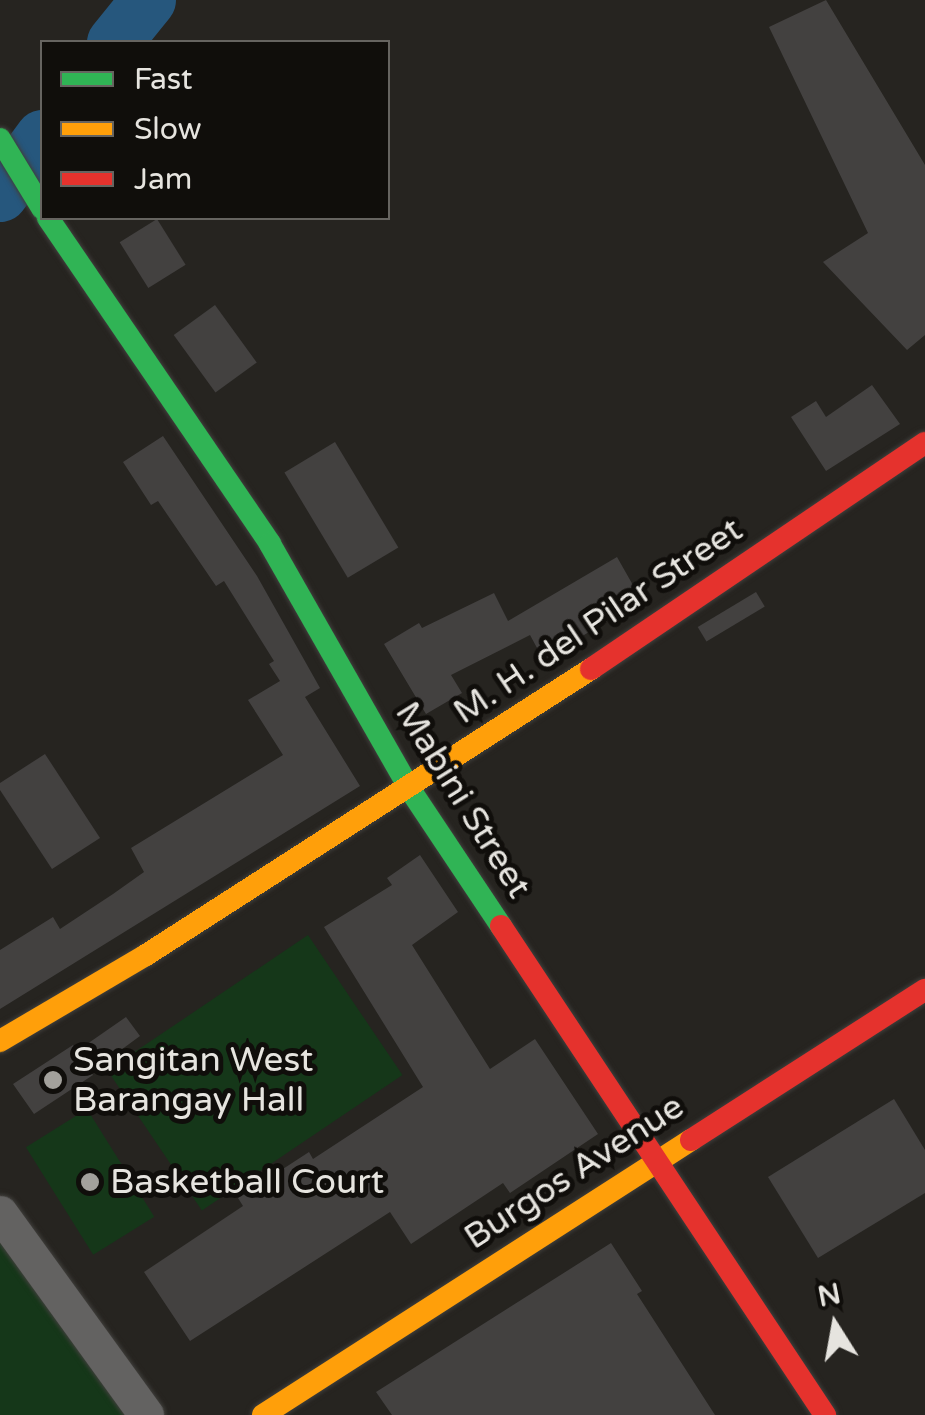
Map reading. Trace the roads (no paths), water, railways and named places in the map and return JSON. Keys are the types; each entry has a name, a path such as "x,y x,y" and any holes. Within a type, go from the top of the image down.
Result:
{"main road":[{"path":"0,139 40,205"},
{"name":"Mabini Street","path":"49,220 270,544 410,788 824,1415"},
{"name":"M. H. del Pilar Street","path":"0,1042 410,788 671,618 925,443"},
{"name":"Burgos Avenue","path":"263,1415 925,990"}],"street":[{"path":"0,1213 146,1415"}],"waterway":[{"path":"116,40 148,0"},
{"path":"0,194 40,140"}],"place":[{"name":"Sangitan West Barangay Hall","path":"53,1080"},
{"name":"Basketball Court","path":"90,1182"}]}
